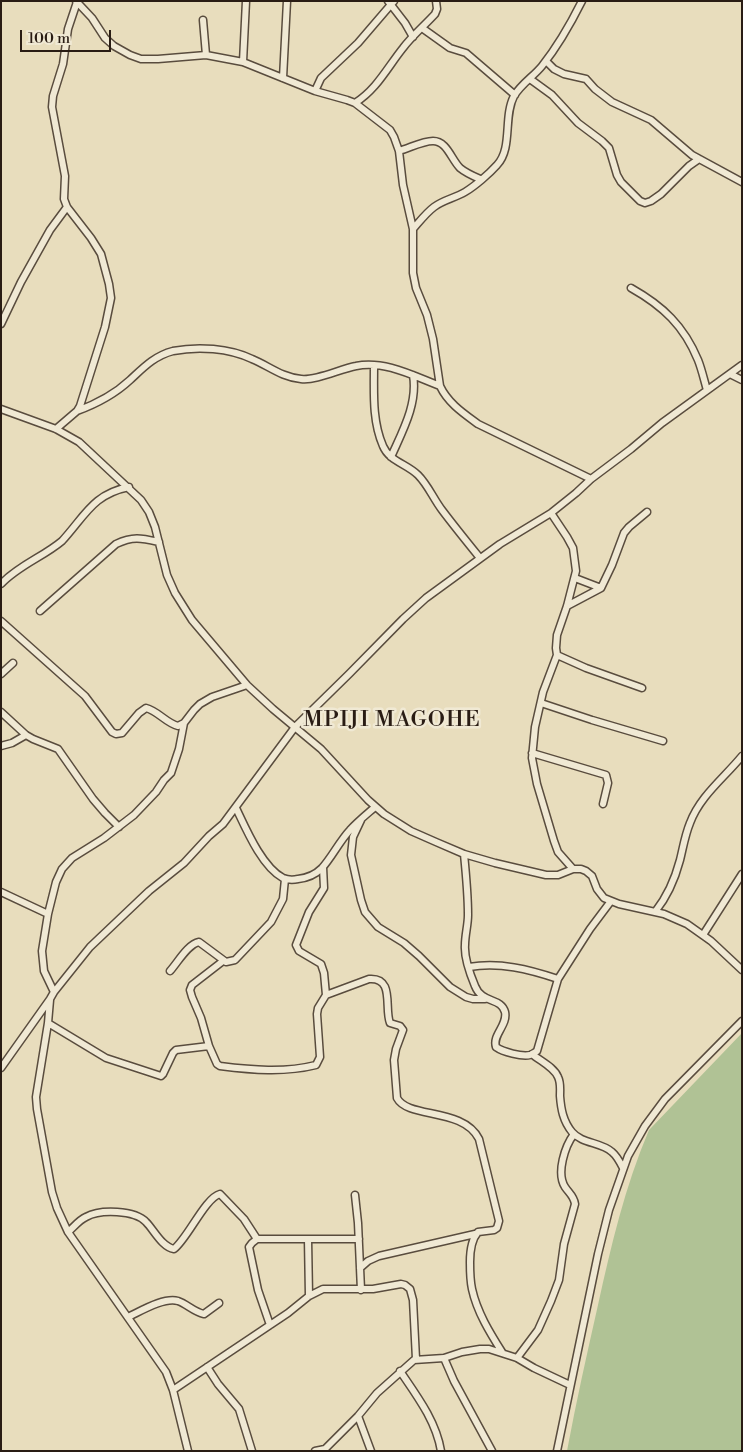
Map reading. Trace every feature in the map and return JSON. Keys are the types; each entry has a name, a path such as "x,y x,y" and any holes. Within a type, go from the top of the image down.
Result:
{"street":[{"path":"243,62 246,1"},
{"path":"283,78 287,1"},
{"path":"355,104 376,86 404,46 435,14 437,9 436,1"},
{"path":"413,229 432,208 465,192 497,164 503,155 508,112 514,95 546,61 582,1"},
{"path":"78,411 105,327 111,298 101,254 67,207 64,199 64,170 52,107 53,96 63,64 68,29 77,2 92,18 105,38 114,46 130,55 141,59 158,60 206,55 243,62 315,91 347,100 390,130 400,151 403,185 413,229 413,274 433,339 440,386 443,392 450,401 478,424 591,479"},
{"path":"315,91 321,78 358,43 391,2 413,37"},
{"path":"203,20 206,55"},
{"path":"422,28 450,48 466,53 514,95"},
{"path":"546,61 559,72 584,78 612,102 651,120 699,159 742,182"},
{"path":"530,79 552,95 578,122 609,148 621,182 640,201 645,203 661,194 689,166 699,159"},
{"path":"400,151 424,142 440,142 460,168 467,174 480,179"},
{"path":"1,324 17,290 50,230 67,207"},
{"path":"631,288 657,304 690,342 699,362 707,390"},
{"path":"56,429 78,411 115,391 154,359 172,352 190,349 226,351 250,358 278,373 303,380 358,365 394,369 440,386"},
{"path":"1,1068 54,992 90,947 224,824 295,727 414,608 500,544 551,513 662,423 742,365"},
{"path":"374,366 374,400 379,434 384,448 391,457 419,476 480,558"},
{"path":"730,374 742,380"},
{"path":"391,457 413,400 415,386 413,376"},
{"path":"1,409 56,429 79,442 129,487 141,500 148,512 155,527 167,574 183,606 203,634 247,685 332,761 384,814 411,831 464,854 512,868 546,876 581,869 590,873 604,898 628,907 674,918 702,935 742,970"},
{"path":"1,584 13,573 62,541 98,500 112,491 129,487"},
{"path":"567,606 601,588 624,533 647,512"},
{"path":"551,513 573,548 576,561 575,578 557,635 557,656 543,692 535,727 532,753 534,770 554,841 558,852 574,869"},
{"path":"40,610 116,544 138,538 159,542"},
{"path":"575,578 601,588"},
{"path":"1,621 81,692 112,732 116,734 122,733 139,713 146,708 178,726 184,723 200,704 212,697 247,685"},
{"path":"557,656 642,688"},
{"path":"1,674 13,663"},
{"path":"541,703 663,741"},
{"path":"2,713 26,735 58,749 93,799 119,827"},
{"path":"54,992 44,971 42,951 48,914 56,882 62,868 78,853 119,827 146,803 172,773 184,723"},
{"path":"1,746 12,743 26,735"},
{"path":"532,753 606,775 608,783 603,804"},
{"path":"655,912 669,890 680,862 690,822 696,811 710,791 742,756"},
{"path":"236,808 261,855 276,873 285,879 292,880 308,878 314,875 323,867 349,831 376,807"},
{"path":"361,820 353,837 351,855 360,900 365,912 378,927 404,943 419,956 450,987 466,997 492,1000 499,1003 505,1012 505,1021 495,1041 496,1047 504,1052 528,1056 537,1051 558,978 611,901"},
{"path":"464,854 468,912 465,947 475,986 485,999"},
{"path":"223,961 192,985 190,990 215,1061 220,1066 248,1069 277,1070 316,1065 320,1057 317,1014 318,1008 326,995 324,973 321,964 299,951 296,945 305,920 324,888 323,867"},
{"path":"702,935 742,874"},
{"path":"170,971 196,942 202,944 223,961 230,962 235,960 271,922 284,899 285,879"},
{"path":"1,892 48,914"},
{"path":"469,967 484,965 514,966 558,978"},
{"path":"326,995 369,979 376,978 381,982 388,995 390,1022 400,1026 403,1030 394,1060 399,1103 411,1108 452,1118 467,1125 476,1132 499,1222 494,1230 482,1231 380,1256 368,1261 360,1268"},
{"path":"50,999 48,1024 37,1090 37,1110 52,1192 68,1232 166,1372 173,1390 188,1451"},
{"path":"557,1451 598,1254 609,1210 628,1156 645,1126 665,1100 742,1021"},
{"path":"48,1024 106,1058 160,1076 163,1074 176,1050 209,1046"},
{"path":"532,1054 559,1077 561,1110 566,1123 574,1134 611,1151 623,1168"},
{"path":"517,1358 534,1336 547,1314 559,1280 564,1244 575,1204 574,1198 564,1186 562,1180 563,1157 568,1143 574,1134"},
{"path":"68,1232 86,1216 113,1211 143,1219 164,1243 170,1248 174,1248 210,1202 220,1194 244,1220 257,1239"},
{"path":"355,1194 361,1290"},
{"path":"475,1234 470,1254 471,1288 480,1313 502,1352"},
{"path":"270,1325 258,1290 249,1247 252,1243 257,1239 359,1239"},
{"path":"308,1239 309,1296"},
{"path":"173,1390 288,1314 309,1296 326,1289 361,1290 405,1285 410,1289 412,1300 416,1359"},
{"path":"128,1317 166,1301 179,1301 204,1314 220,1303"},
{"path":"315,1451 328,1446 358,1416 377,1393 416,1359 444,1358 453,1354 489,1349 517,1358 570,1385"},
{"path":"444,1358 454,1382 492,1451"},
{"path":"207,1367 218,1384 239,1409 252,1451"},
{"path":"400,1372 421,1402 439,1438 441,1451"},
{"path":"358,1416 371,1451"}],"green space":[{"path":"742,1033 742,1451 567,1451 603,1283 626,1194 640,1151 649,1130"}],"district":[{"name":"MPIJI MAGOHE","path":"392,721"}]}
